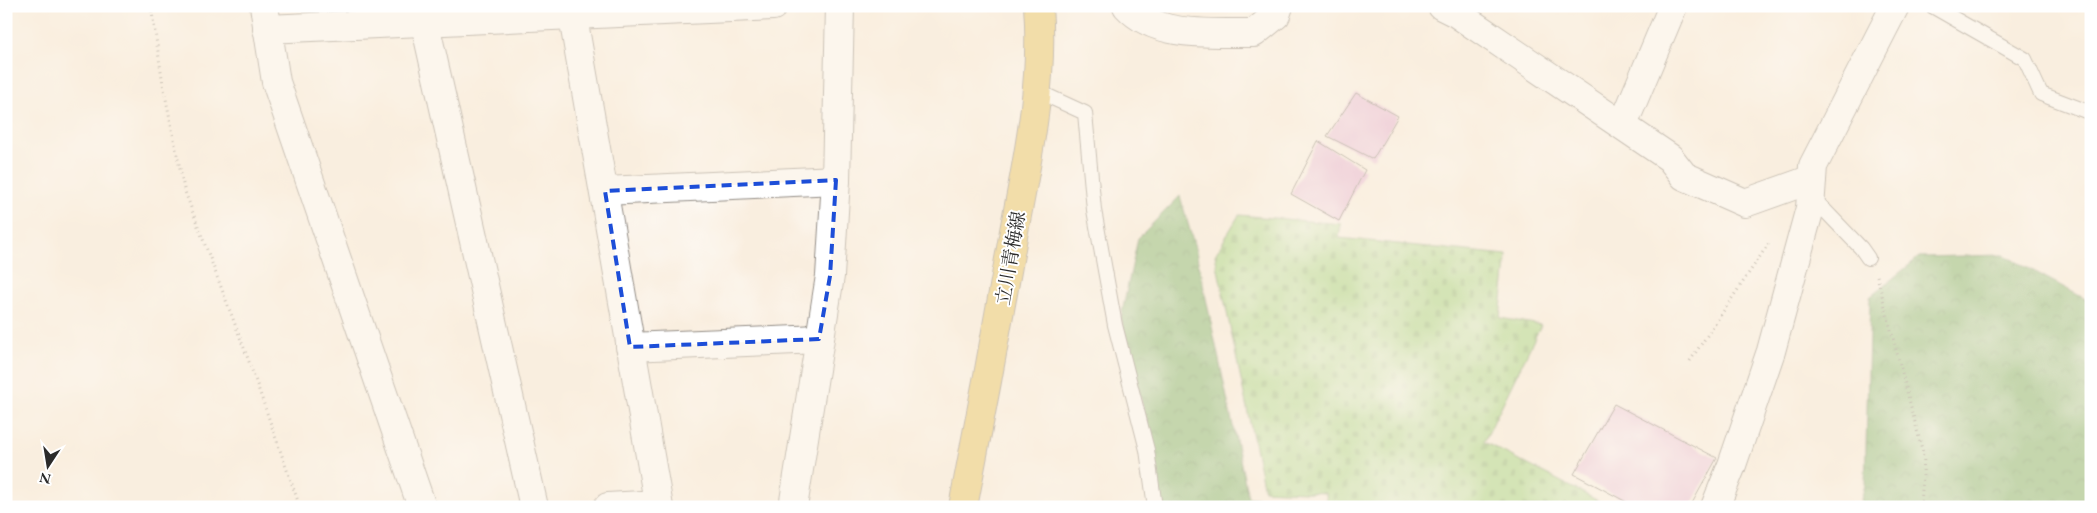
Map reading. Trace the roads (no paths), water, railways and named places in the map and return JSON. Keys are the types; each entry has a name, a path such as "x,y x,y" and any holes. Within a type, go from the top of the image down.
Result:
{"main road":[{"name":"立川青梅線","path":"963,507 1027,164 1037,91 1040,25 1038,6"}],"street":[{"path":"422,507 276,82 265,18 773,6"},
{"path":"794,507 830,276 836,180 840,6"},
{"path":"1127,6 1136,15 1176,31 1254,33 1276,15 1279,6"},
{"path":"1442,6 1478,16 1670,158 1684,176 1745,203 1811,187"},
{"path":"1623,125 1673,6"},
{"path":"1715,507 1732,465 1771,351 1810,208 1813,166 1895,6"},
{"path":"572,11 605,191 658,506 608,507"},
{"path":"422,13 534,507"},
{"path":"605,191 836,180"},
{"path":"630,347 819,339"}],"lane":[{"path":"1932,6 2025,59 2041,94 2091,113"},
{"path":"1037,91 1085,113 1094,210 1115,325 1147,450 1155,507"},
{"path":"1811,187 1868,258"}]}
